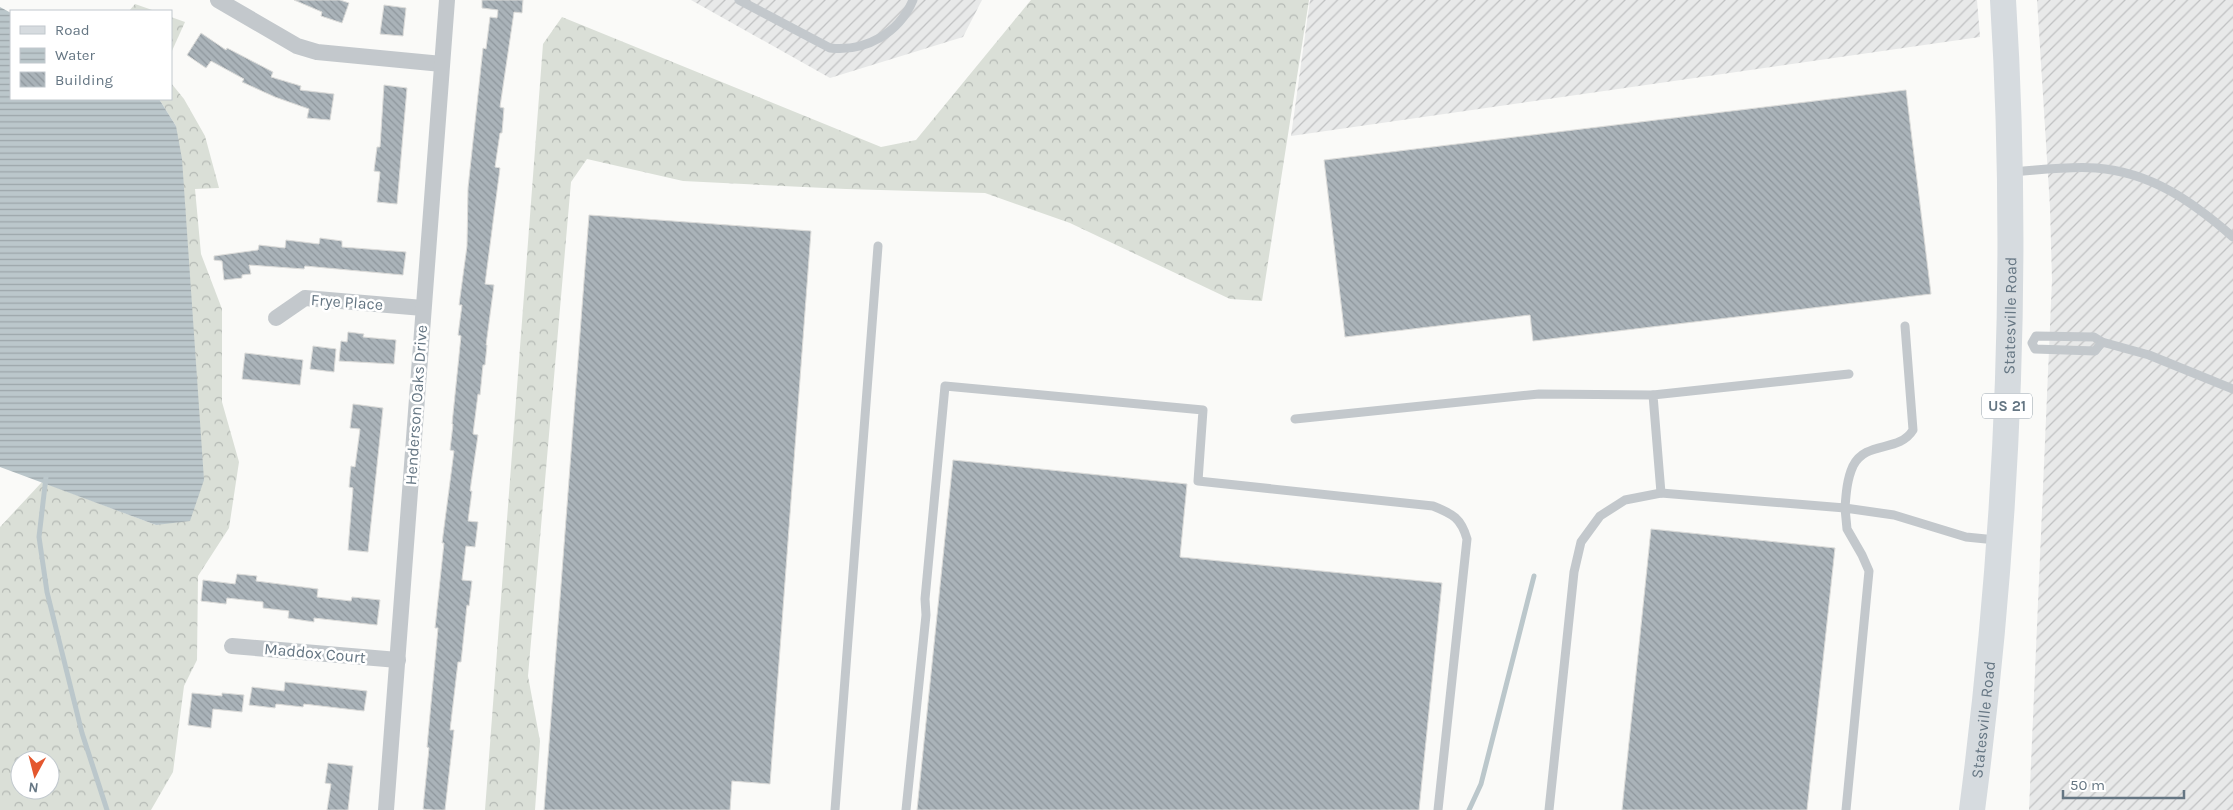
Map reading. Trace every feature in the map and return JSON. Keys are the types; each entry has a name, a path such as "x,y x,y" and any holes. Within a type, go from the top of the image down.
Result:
{"main road":[{"name":"Statesville Road","path":"1972,810 1995,607 1999,541 2021,343 2010,173 2003,0"}],"street":[{"path":"218,0 297,46 317,52 442,64"},
{"name":"Henderson Oaks Drive","path":"386,810 447,0"},
{"name":"Frye Place","path":"276,318 305,298 423,308"},
{"name":"Maddox Court","path":"232,646 398,660"}],"lane":[{"path":"738,0 830,48 846,50 869,44 892,30 907,12 913,0"},
{"path":"2010,173 2095,168 2138,176 2182,196 2205,212 2233,237"},
{"path":"835,810 878,246"},
{"path":"1846,810 1869,571 1862,554 1847,530 1845,508 1848,482 1853,465 1863,453 1876,448 1897,444 1908,439 1913,430 1905,326"},
{"path":"2021,343 2036,336 2094,337 2102,342 2150,355 2233,389"},
{"path":"2021,343 2034,349 2095,351 2102,342"},
{"path":"1295,419 1539,394 1653,395 1848,374"},
{"path":"906,810 926,615 925,599 945,386 1203,410 1198,480 1433,506 1452,514 1463,526 1468,539 1438,810"},
{"path":"1653,395 1661,493"},
{"path":"1550,810 1574,572 1581,542 1600,516 1625,500 1661,493 1845,508 1894,515 1966,536 1999,541"}],"shaded area":[{"path":"691,0 982,0 963,37 830,78"},
{"path":"1310,0 1977,0 1980,37 1291,136"},
{"path":"2037,0 2233,0 2233,810 2029,810 2052,280 2050,207"}],"green space":[{"path":"1031,0 1309,0 1262,301 1230,299 1070,223 985,193 846,189 683,181 587,159 571,182 528,676 540,741 535,810 485,810 543,44 562,17 881,147 916,140"},
{"path":"135,4 152,10 130,10"},
{"path":"172,17 185,22 172,51"},
{"path":"172,84 184,99 205,136 219,188 195,189 201,254 222,309 222,402 239,462 229,528 198,576 197,660 184,686 173,772 151,810 0,810 0,527 42,482 156,525 176,126 160,100 172,100"}],"water":[{"path":"0,7 10,12 10,100 160,100 176,126 182,159 204,480 190,521 156,525 0,467"}],"building":[{"path":"294,0 340,0 349,3 342,23 321,16 322,12"},
{"path":"482,0 523,0 522,13 514,12 500,107 504,108 502,133 500,133 495,167 500,168 485,284 494,285 485,365 483,365 473,434 478,435 468,521 478,522 475,547 466,546 462,580 472,581 469,606 467,605 461,662 458,662 450,730 454,730 445,810 433,810 423,809 438,628 435,628 444,543 442,543 454,451 450,450 461,336 458,335 462,305 459,305 467,246 468,188 483,48 486,49 490,17 497,18 498,10 482,8"},
{"path":"384,5 406,8 403,36 380,34"},
{"path":"201,33 226,50 227,48 273,72 271,77 301,86 300,90 334,94 330,120 307,118 309,109 275,97 242,82 244,79 211,61 206,68 187,55"},
{"path":"384,85 407,88 397,204 377,202 380,172 374,171 377,147 380,147"},
{"path":"1906,90 1931,294 1533,341 1530,315 1345,337 1324,160"},
{"path":"589,215 811,231 770,784 732,781 730,810 544,810"},
{"path":"320,238 342,241 342,247 406,252 403,275 305,266 304,269 249,265 251,274 242,275 242,278 224,280 222,261 214,260 214,256 258,250 259,245 285,248 286,240 319,244"},
{"path":"348,332 364,334 363,337 396,340 394,364 339,361 341,341 347,342"},
{"path":"313,346 336,349 334,372 310,369"},
{"path":"245,353 303,360 300,385 242,379"},
{"path":"353,404 383,408 368,552 348,550 353,488 349,487 351,466 355,467 360,429 350,428"},
{"path":"953,460 1187,484 1180,557 1442,583 1419,810 917,810"},
{"path":"1651,529 1835,548 1807,810 1622,810"},
{"path":"237,574 257,576 256,581 318,589 317,597 351,601 352,597 380,600 377,625 314,618 314,622 288,618 289,611 263,608 263,602 227,598 226,604 201,601 203,580 235,584"},
{"path":"285,682 367,691 364,711 304,704 303,707 276,704 275,708 249,705 252,687 284,691"},
{"path":"192,693 222,696 222,693 244,695 242,712 213,709 211,728 188,725"},
{"path":"328,763 353,766 348,810 327,810 331,784 325,783"}],"waterway":[{"path":"46,477 39,537 47,592 82,733 107,810"},
{"path":"1469,810 1481,784 1534,576"}]}
